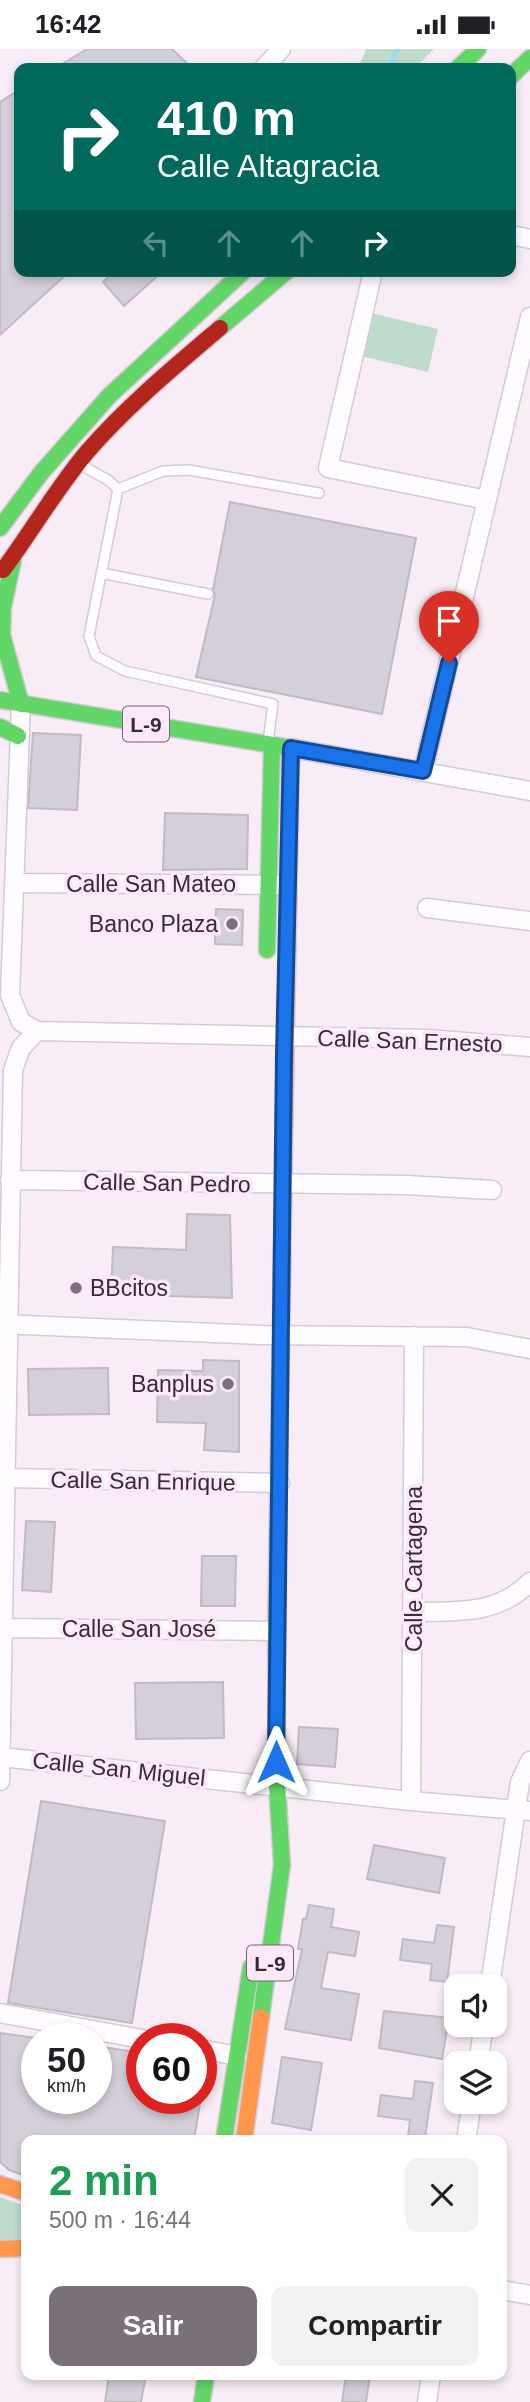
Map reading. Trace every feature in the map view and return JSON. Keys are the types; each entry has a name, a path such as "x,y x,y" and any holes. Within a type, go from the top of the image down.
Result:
{"main road":[{"path":"463,63 478,49"},
{"path":"516,71 530,58"},
{"path":"0,528 41,473 109,396 238,277"},
{"path":"0,574 34,521 78,463 133,405 280,277"},
{"path":"0,715 21,704 2,635 3,607 13,556"},
{"name":"L-9","path":"0,700 291,748 286,885 275,1037 270,1185 267,1335 271,1483 263,1630 268,1784 264,1851"},
{"path":"0,727 18,736"},
{"path":"267,964 270,745"},
{"name":"L-9","path":"267,1016 275,1037 267,1055"},
{"name":"L-9","path":"261,1537 271,1483 262,1443"},
{"name":"L-9","path":"245,2135 281,1886 268,1784 259,1764"},
{"name":"L-9","path":"225,2135 264,1871"},
{"path":"0,2184 21,2191"},
{"path":"0,2249 21,2248"},
{"path":"202,2402 205,2380"}],"street":[{"path":"268,63 281,49"},
{"path":"372,277 328,468 487,501"},
{"path":"423,771 530,317"},
{"path":"0,1781 7,1478 6,1325 13,1070 21,1048 37,1031 21,1022 10,995 21,704"},
{"path":"291,748 530,791"},
{"name":"Calle San Mateo","path":"15,883 286,885"},
{"path":"427,908 530,921"},
{"name":"Calle San Ernesto","path":"37,1031 427,1039 530,1047"},
{"name":"Calle San Pedro","path":"10,1180 408,1185 492,1191"},
{"path":"6,1325 267,1335 467,1337 530,1349"},
{"name":"Calle Cartagena","path":"411,1801 414,1336"},
{"name":"Calle San Enrique","path":"7,1478 271,1483"},
{"path":"414,1612 461,1611 501,1605 517,1595 530,1582"},
{"name":"Calle San José","path":"2,1628 263,1630"},
{"name":"Calle San Miguel","path":"1,1757 411,1801 523,1809"},
{"path":"491,1974 523,1809 520,1782 530,1761"},
{"path":"0,2013 126,2036"},
{"path":"217,2052 237,2056"},
{"path":"467,2135 470,2114"},
{"path":"507,2291 530,2295"},
{"path":"427,2402 430,2380"}],"lane":[{"path":"78,463 108,479 118,489"},
{"path":"118,489 163,471 189,470 319,493"},
{"path":"118,489 89,636 96,656 125,671 273,704 270,745"},
{"path":"101,573 208,594"}],"green space":[{"path":"366,49 434,49 420,63 360,63"},
{"path":"371,313 438,329 428,372 361,356"},
{"path":"0,2197 21,2204 21,2239 0,2241"}],"building":[{"path":"87,49 172,49 187,63 64,63"},
{"path":"14,93 14,277 63,277 0,335 0,102"},
{"path":"108,277 156,277 124,306 103,282"},
{"path":"230,502 416,538 382,714 196,677 215,595 213,590"},
{"path":"33,733 81,735 77,810 28,808"},
{"path":"165,813 248,815 247,869 163,870"},
{"path":"216,909 243,910 242,945 215,944"},
{"path":"187,1214 230,1215 232,1298 111,1294 113,1247 186,1250"},
{"path":"203,1360 239,1361 239,1452 204,1450 206,1423 157,1422 158,1370 203,1371"},
{"path":"108,1368 109,1414 29,1415 28,1369"},
{"path":"26,1521 55,1522 51,1592 22,1590"},
{"path":"202,1556 236,1556 235,1606 201,1606"},
{"path":"223,1682 224,1738 136,1739 135,1683"},
{"path":"299,1727 338,1729 335,1767 297,1764"},
{"path":"41,1801 165,1821 132,2023 8,2003"},
{"path":"374,1845 445,1858 439,1893 367,1879"},
{"path":"309,1905 334,1909 331,1927 359,1932 355,1956 328,1952 321,1988 359,1994 351,2040 285,2029 302,1949 298,1949 303,1919 306,1919"},
{"path":"437,1925 454,1927 448,1974 444,1974 444,1982 430,1980 432,1964 400,1960 403,1939 434,1943"},
{"path":"384,2011 444,2017 446,2037 442,2059 379,2048"},
{"path":"0,2033 21,2036 21,2114 112,2114 112,2048 126,2051 126,2114 198,2114 195,2135 21,2135 21,2174 9,2170 0,2162"},
{"path":"282,2057 322,2063 311,2130 272,2123"},
{"path":"415,2081 433,2083 425,2135 408,2135 410,2120 378,2116 381,2095 413,2099"},
{"path":"108,2380 145,2380 141,2402 105,2402"},
{"path":"345,2380 369,2380 366,2402 342,2402"}],"waterway":[{"path":"391,63 398,49"}],"traffic: fast":[{"path":"463,63 478,49"},
{"path":"516,71 530,58"},
{"path":"0,528 41,473 109,396 238,277"},
{"path":"220,328 280,277"},
{"path":"14,556 3,607 2,635 21,704"},
{"path":"0,700 291,748 287,969"},
{"path":"0,727 18,736"},
{"path":"267,950 272,745"},
{"path":"261,2017 282,1865 277,1784 276,1631 281,1333"},
{"path":"225,2135 251,1967"},
{"path":"202,2402 205,2380"}],"traffic: slow":[{"path":"281,1333 287,969"},
{"path":"245,2135 261,2017"},
{"path":"0,2184 21,2191"},
{"path":"0,2249 21,2248"}],"traffic: jam":[{"path":"3,570 65,481 102,435 168,372 220,328"}],"place":[{"name":"Banco Plaza","path":"232,924"},
{"name":"BBcitos","path":"76,1288"},
{"name":"Banplus","path":"228,1384"}],"route":[{"path":"276,1762 286,885 291,748 423,771 449,663"}]}
